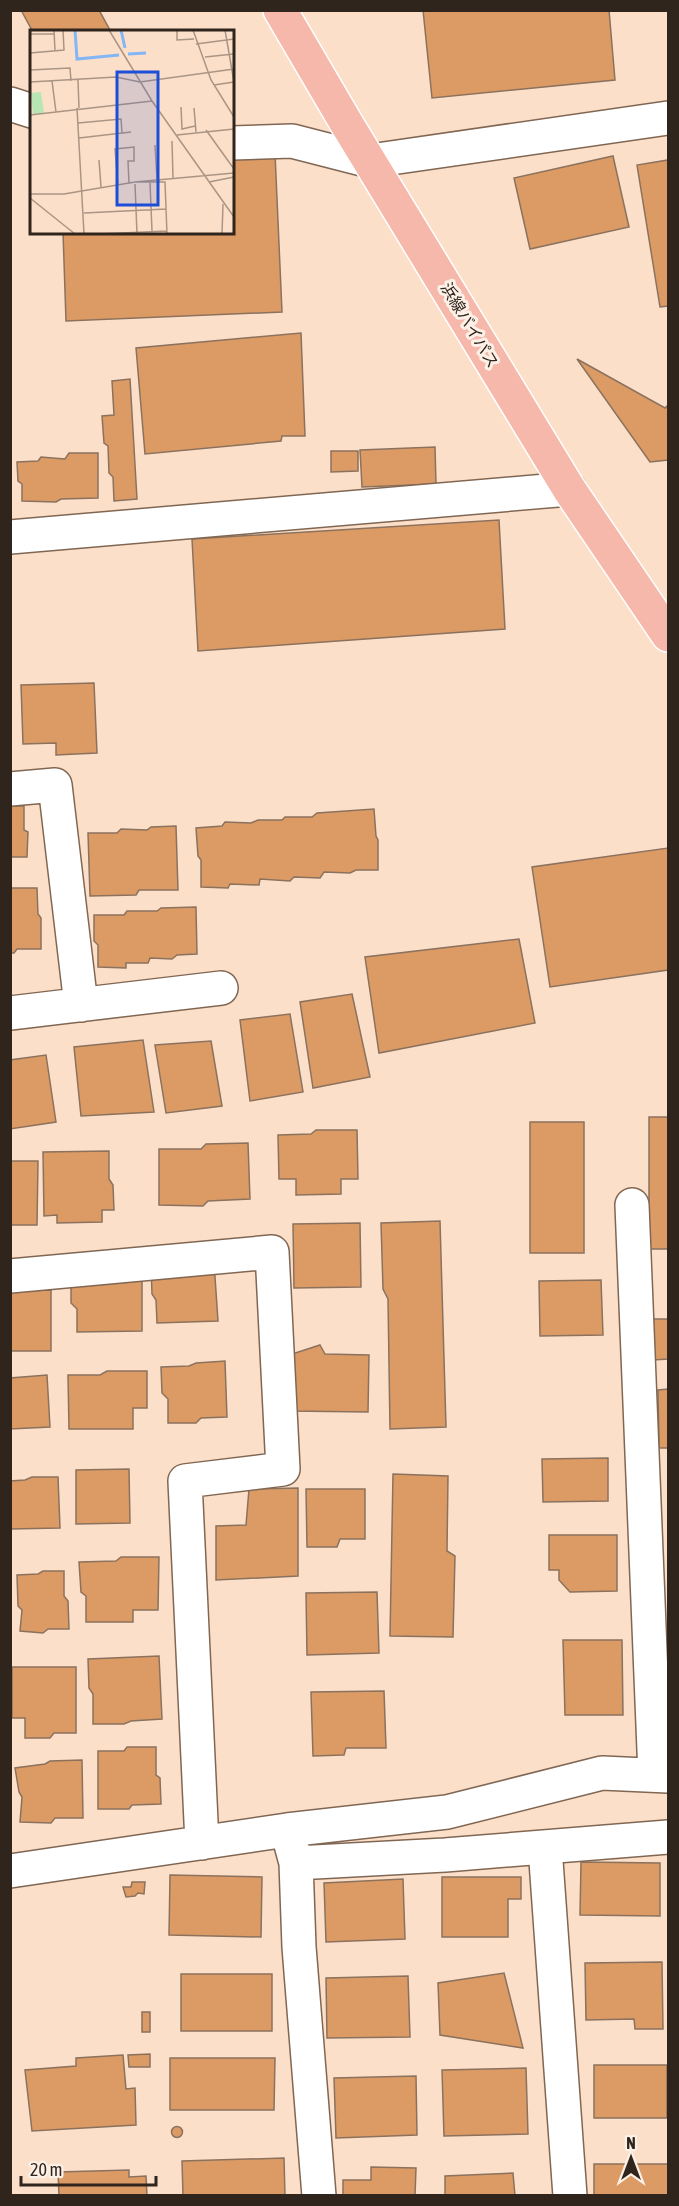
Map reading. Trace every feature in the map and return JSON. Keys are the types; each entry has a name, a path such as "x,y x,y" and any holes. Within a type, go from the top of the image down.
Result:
{"highway":[{"name":"浜線バイパス","path":"280,10 569,489 669,634"}],"street":[{"path":"10,104 30,110"},
{"path":"234,143 292,141 370,161 669,118"},
{"path":"10,537 569,489"},
{"path":"10,789 55,785 81,1005"},
{"path":"10,1013 221,988"},
{"path":"11,1863 202,1843 287,1830 447,1812 602,1773 662,1776 632,1205"},
{"path":"10,1276 272,1252 283,1469 185,1481 202,1843"},
{"path":"287,1830 296,1863 299,1947 320,2196"},
{"path":"296,1863 445,1855 669,1837"},
{"path":"545,1847 570,2196"}],"building":[{"path":"21,10 99,10 110,30 32,30"},
{"path":"423,10 609,10 615,80 432,98"},
{"path":"275,153 282,312 66,321 63,234 234,234 234,155"},
{"path":"613,156 629,227 530,249 514,178"},
{"path":"668,160 668,306 660,307 637,165"},
{"path":"301,333 305,436 282,436 281,441 145,454 136,348"},
{"path":"577,359 665,408 668,405 668,460 650,462"},
{"path":"130,379 137,499 114,501 113,477 109,473 108,446 104,443 102,416 114,415 112,381"},
{"path":"435,447 436,484 362,487 360,450"},
{"path":"331,451 358,451 358,471 331,472"},
{"path":"69,453 98,453 98,498 61,499 56,502 22,501 22,484 18,481 17,462 38,461 41,457 65,459"},
{"path":"499,520 505,629 198,651 192,539"},
{"path":"94,683 97,753 56,755 56,743 23,744 21,685"},
{"path":"10,806 24,806 24,830 28,832 27,857 10,857"},
{"path":"374,809 378,840 378,870 356,870 350,873 324,872 320,878 294,877 290,881 260,879 259,885 230,884 228,888 201,887 201,860 198,856 196,828 222,826 225,822 251,823 258,820 282,820 285,817 312,817 317,813"},
{"path":"176,826 178,890 139,890 136,895 90,896 88,833 117,833 121,829 147,830 151,827"},
{"path":"668,848 668,970 550,987 532,867"},
{"path":"10,888 37,888 38,914 41,918 41,949 17,949 14,953 10,953"},
{"path":"196,907 197,954 177,955 172,959 150,958 148,963 126,963 126,968 98,967 98,945 94,941 94,915 124,915 127,911"},
{"path":"519,939 535,1023 379,1053 365,957"},
{"path":"352,994 370,1077 313,1088 300,1002"},
{"path":"290,1014 303,1092 250,1101 240,1020"},
{"path":"143,1040 154,1112 81,1116 74,1047"},
{"path":"211,1041 222,1106 166,1113 155,1045"},
{"path":"46,1055 56,1122 10,1129 10,1060"},
{"path":"649,1117 668,1117 668,1249 649,1249"},
{"path":"530,1122 584,1122 584,1253 530,1253"},
{"path":"316,1130 357,1130 358,1179 341,1179 341,1194 296,1195 296,1179 279,1179 278,1135 311,1134"},
{"path":"248,1143 250,1199 208,1201 203,1206 159,1205 159,1149 201,1149 206,1144"},
{"path":"109,1151 109,1179 113,1185 114,1210 102,1210 102,1222 57,1223 57,1215 44,1216 43,1152"},
{"path":"10,1161 38,1161 37,1225 10,1225"},
{"path":"440,1221 446,1427 390,1429 388,1299 383,1289 381,1223"},
{"path":"360,1223 361,1287 294,1288 293,1224"},
{"path":"214,1262 218,1321 157,1323 156,1300 152,1294 151,1266"},
{"path":"142,1269 142,1331 77,1332 77,1309 71,1303 71,1276"},
{"path":"601,1280 603,1335 540,1336 539,1281"},
{"path":"51,1290 51,1351 10,1351 10,1292"},
{"path":"651,1319 668,1319 668,1359 653,1360"},
{"path":"320,1345 325,1354 369,1355 368,1412 291,1411 292,1354"},
{"path":"225,1361 227,1417 201,1418 196,1423 168,1423 168,1399 162,1393 161,1367"},
{"path":"107,1371 147,1371 147,1408 133,1408 133,1429 69,1429 68,1375 100,1375"},
{"path":"47,1375 50,1427 10,1429 10,1378"},
{"path":"668,1389 668,1448 659,1448 658,1390"},
{"path":"608,1458 608,1501 543,1502 542,1459"},
{"path":"129,1469 130,1523 76,1524 76,1470"},
{"path":"393,1474 448,1476 447,1551 455,1556 453,1637 390,1636"},
{"path":"32,1477 58,1477 60,1528 10,1529 10,1481"},
{"path":"298,1488 298,1576 216,1580 216,1526 246,1525 249,1489"},
{"path":"306,1489 365,1489 365,1539 340,1539 337,1547 307,1547"},
{"path":"549,1535 617,1535 617,1591 570,1592 559,1580 559,1570 549,1570"},
{"path":"121,1557 159,1557 158,1610 133,1610 133,1622 86,1622 86,1596 81,1592 79,1562 116,1561"},
{"path":"43,1571 64,1571 64,1596 68,1601 69,1629 48,1629 43,1633 20,1631 22,1610 18,1606 17,1575 38,1574"},
{"path":"377,1592 379,1653 307,1655 306,1593"},
{"path":"563,1640 622,1640 623,1715 565,1715"},
{"path":"159,1656 162,1719 131,1721 124,1724 93,1724 93,1694 89,1688 88,1659"},
{"path":"12,1667 76,1667 76,1733 54,1733 50,1738 25,1738 25,1718 12,1718"},
{"path":"384,1691 386,1748 346,1748 344,1755 313,1756 311,1692"},
{"path":"127,1747 156,1747 156,1775 160,1778 161,1804 132,1805 129,1809 98,1809 98,1751 124,1751"},
{"path":"82,1760 83,1818 55,1818 51,1823 20,1822 22,1797 15,1768 45,1764 50,1761"},
{"path":"581,1862 660,1863 660,1916 580,1915"},
{"path":"170,1875 262,1877 261,1937 169,1935"},
{"path":"442,1877 521,1877 521,1899 508,1899 508,1937 442,1937"},
{"path":"403,1879 405,1939 326,1942 324,1883"},
{"path":"132,1882 145,1882 144,1894 138,1893 135,1896 126,1897 123,1887 131,1887"},
{"path":"662,1962 663,2029 635,2029 634,2019 586,2020 585,1963"},
{"path":"504,1973 523,2048 440,2035 438,1983"},
{"path":"181,1974 272,1974 272,2031 181,2031"},
{"path":"408,1976 410,2037 327,2038 326,1978"},
{"path":"142,2012 150,2012 150,2032 142,2032"},
{"path":"150,2054 150,2067 129,2067 128,2055"},
{"path":"123,2055 126,2089 135,2088 136,2125 32,2131 25,2070 76,2066 76,2058"},
{"path":"170,2058 275,2058 274,2110 170,2110"},
{"path":"594,2065 667,2065 667,2118 594,2118"},
{"path":"526,2068 528,2134 444,2136 442,2070"},
{"path":"416,2076 417,2135 336,2138 334,2078"},
{"path":"177,2127 181,2128 181,2136 177,2137 173,2136 172,2132 173,2128"},
{"path":"284,2158 285,2196 183,2196 182,2161"},
{"path":"594,2164 668,2164 668,2196 594,2196"},
{"path":"371,2167 416,2168 415,2196 343,2196 343,2180 371,2180"},
{"path":"129,2170 129,2177 146,2176 147,2196 59,2196 58,2172"},
{"path":"513,2173 515,2196 445,2196 445,2176"}]}
